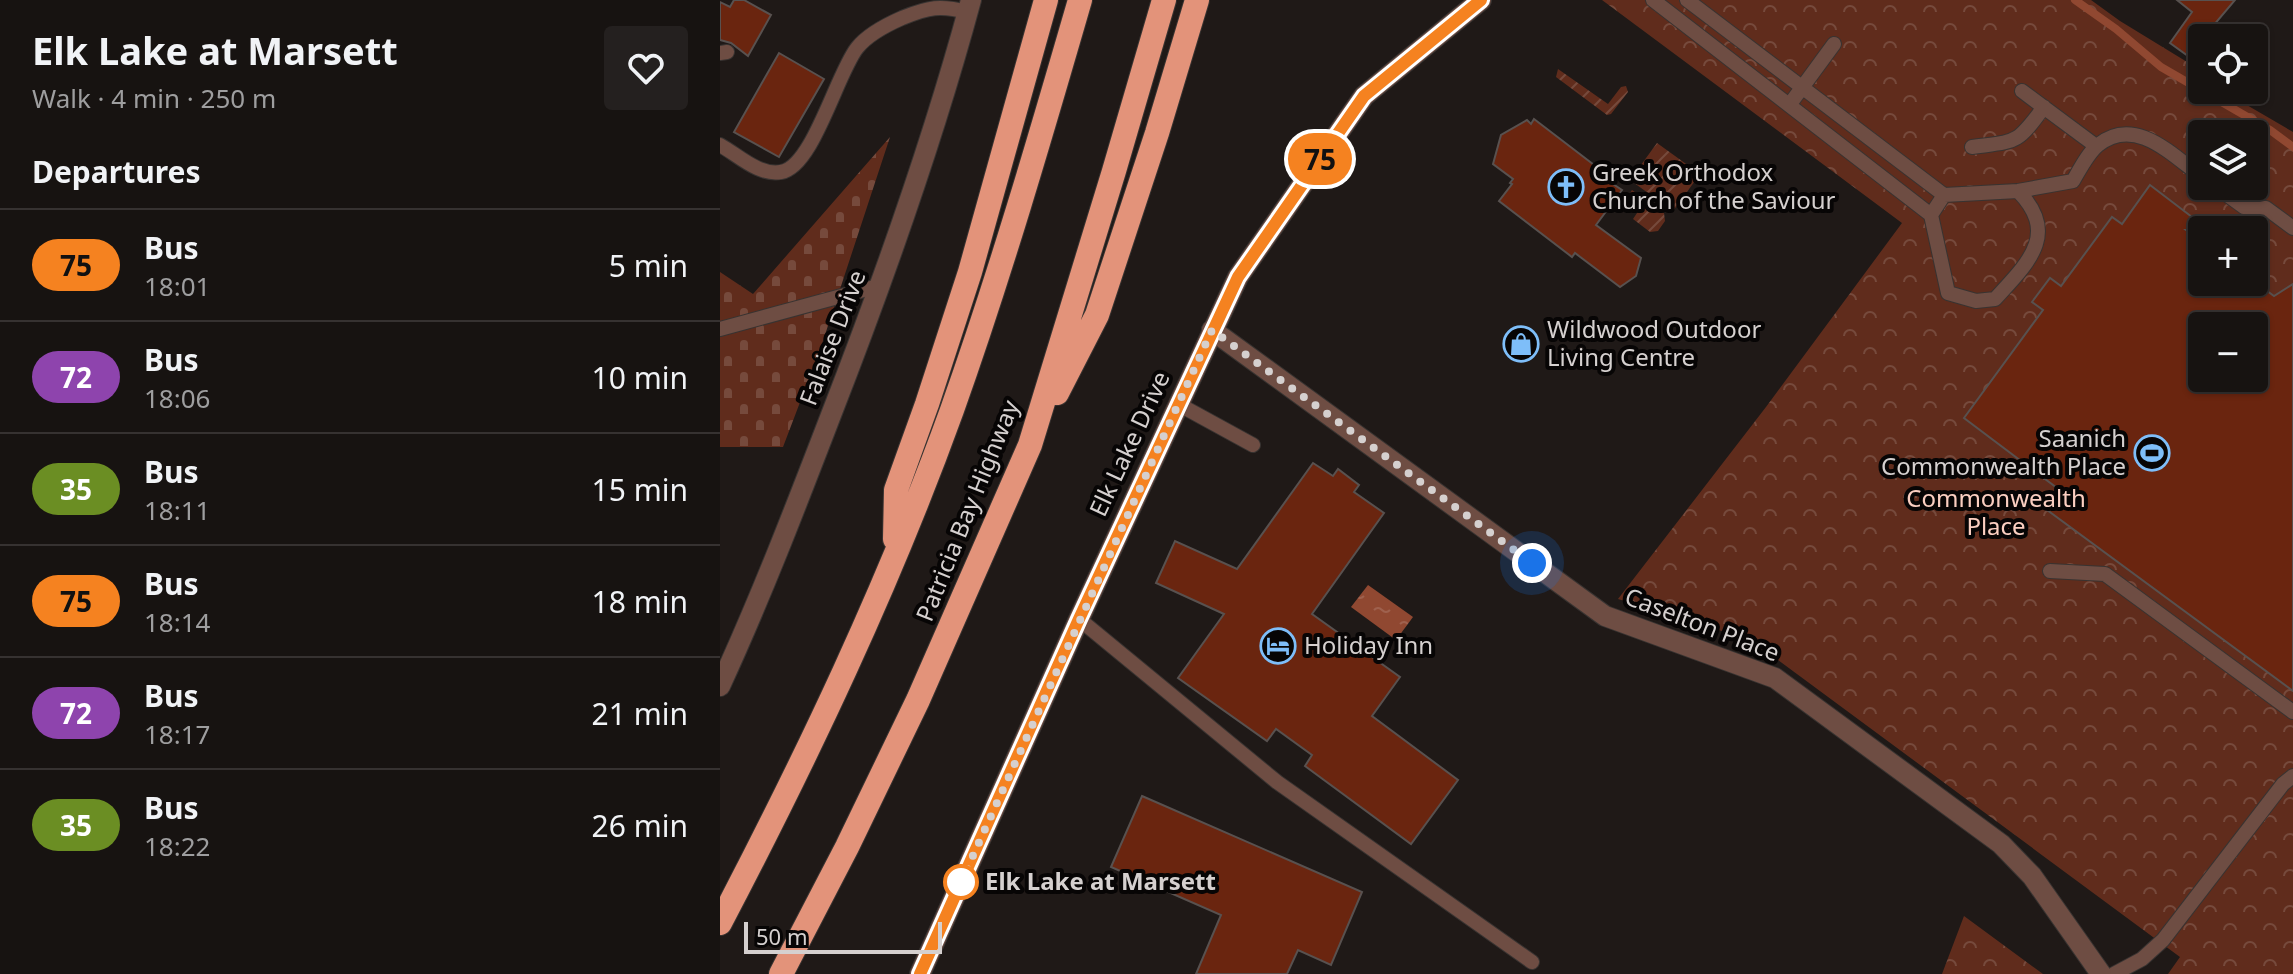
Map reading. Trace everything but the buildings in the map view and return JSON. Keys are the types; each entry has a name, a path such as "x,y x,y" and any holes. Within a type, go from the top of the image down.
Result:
{"highway":[{"path":"894,556 896,490 970,272 1046,0"},
{"path":"720,923 817,729 894,556 951,413 996,281 1080,0"},
{"name":"Patricia Bay Highway","path":"781,974 918,700 1030,445 1164,0"},
{"path":"1030,445 1097,315 1197,0"}],"street":[{"name":"Elk Lake Drive","path":"920,974 1079,619 1238,277 1364,96 1481,0"},
{"name":"Falaise Drive","path":"720,686 780,548 882,285 917,181 969,6"},
{"name":"Caselton Place","path":"1212,330 1605,616 1775,678 2001,844 2032,876 2101,974"}],"lane":[{"path":"1653,0 1931,215 1948,293 1976,301 1995,299 2035,248 2040,233 2033,207 2018,191"},
{"path":"1687,0 1944,195 2018,191 2073,181 2096,146 2112,137 2131,132 2150,139 2188,167"},
{"path":"720,145 764,171 782,172 796,164 823,121 845,67 857,48 873,33 918,11 944,6 969,6"},
{"path":"1790,104 1834,44"},
{"path":"2022,91 2096,146"},
{"path":"1972,147 2013,142 2026,131 2044,107"},
{"path":"1931,215 1944,195"},
{"path":"2234,200 2244,207 2266,208 2293,228"},
{"path":"720,329 882,285"},
{"path":"1178,404 1253,445"},
{"path":"2050,571 2105,574 2293,712"},
{"path":"1079,619 1277,782 1532,962"},
{"path":"2114,974 2142,959 2163,940 2283,784 2293,776"}],"green space":[{"name":"Commonwealth Place","path":"1602,0 2091,0 2188,63 2188,104 2245,104 2293,132 2293,974 2168,974 2180,957 1751,640 1618,599 1902,223"},
{"path":"1558,69 1608,104 1621,87 1626,86 1628,92 1607,115 1556,77"},
{"path":"890,137 821,347 783,447 720,447 720,272 753,294"},
{"path":"1657,143 1700,174 1673,211 1630,180"},
{"path":"1632,190 1664,213 1665,221 1658,231 1650,232 1633,219 1639,210 1625,200"},
{"path":"1964,916 2043,974 1942,974"}],"water":[{"path":"1368,585 1413,617 1396,640 1351,607"}],"waterway":[{"path":"2075,0 2161,67 2270,130 2293,147"}],"bus line":[{"name":"75","path":"920,974 1079,619 1238,277 1364,96 1481,0"}],"place":[{"name":"Greek Orthodox Church of the Saviour","path":"1566,187"},
{"name":"Wildwood Outdoor Living Centre","path":"1521,344"},
{"name":"Saanich Commonwealth Place","path":"2152,453"},
{"name":"Holiday Inn","path":"1278,646"},
{"name":"Elk Lake at Marsett","path":"961,882"}],"route":[{"path":"961,882 1212,330 1532,563"}]}
